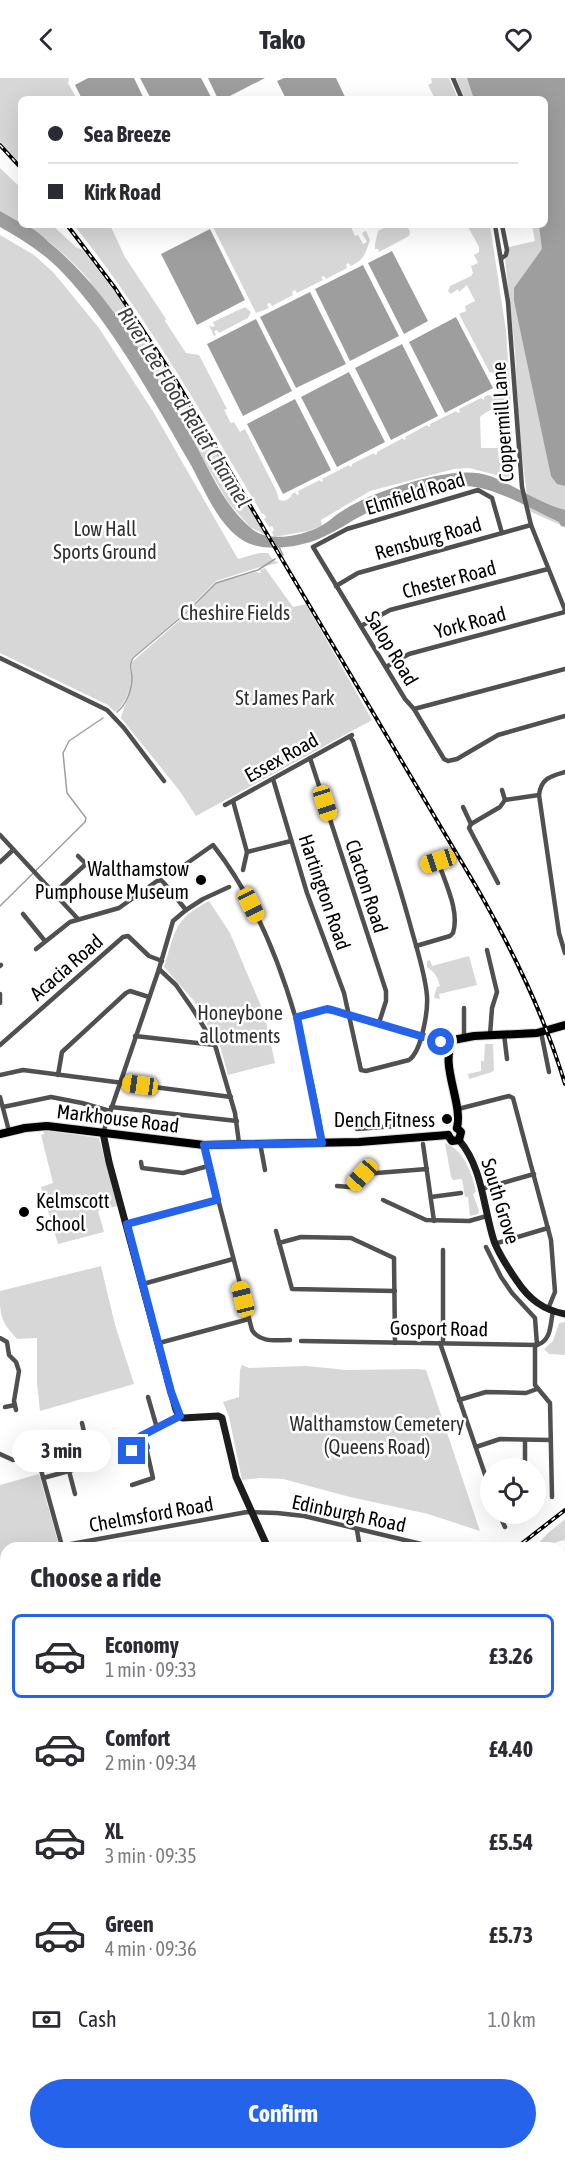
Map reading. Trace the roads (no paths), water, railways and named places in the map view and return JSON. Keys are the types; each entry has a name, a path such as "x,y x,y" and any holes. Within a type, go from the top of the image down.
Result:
{"main road":[{"path":"457,1128 450,1129 448,1134 452,1141 459,1140 461,1132 457,1128 458,1109 450,1071 453,1040 464,1037 541,1032 565,1025"},
{"name":"Markhouse Road","path":"0,1134 47,1126 204,1145 322,1143 448,1134"}],"street":[{"path":"453,78 461,96"},
{"name":"Coppermill Lane","path":"496,228 508,302 521,479 531,525 565,611"},
{"path":"502,258 506,255 507,250 503,228"},
{"name":"Elmfield Road","path":"313,547 347,529 478,490 492,498 502,533"},
{"name":"Rensburg Road","path":"336,586 358,573 531,525"},
{"name":"Salop Road","path":"313,547 444,759 448,761 457,759 506,732 565,716"},
{"name":"Chester Road","path":"361,626 390,610 548,569"},
{"name":"York Road","path":"386,667 409,654 565,611"},
{"path":"0,658 107,710 124,728 164,782"},
{"path":"414,710 565,669"},
{"name":"Essex Road","path":"225,805 351,736 398,880 416,946"},
{"name":"Clacton Road","path":"310,758 386,991 386,1001 379,1023"},
{"path":"565,772 545,779 539,795 559,933 565,953"},
{"name":"Hartington Road","path":"273,779 307,893 344,993 361,1070 409,1060 414,1057 421,1036"},
{"path":"502,790 505,800"},
{"path":"471,824 500,807 505,800 539,795"},
{"path":"232,801 247,852 243,870"},
{"path":"463,807 471,824 470,828 498,883"},
{"path":"0,835 78,919"},
{"path":"247,852 291,841"},
{"path":"176,871 213,845 238,881 260,924 297,1017 322,1143"},
{"path":"0,862 14,850"},
{"path":"78,856 91,869 94,866"},
{"path":"421,1036 426,1013 426,995 416,946 450,936 455,927 452,906 438,861 427,865"},
{"path":"54,893 86,864"},
{"path":"36,949 70,922 119,908 157,881 161,880 164,883 186,910"},
{"path":"229,887 203,899 173,921 162,961 103,1133 176,1410 183,1418 218,1416 222,1418 236,1478 265,1542"},
{"path":"33,913 24,916 45,942"},
{"name":"Acacia Road","path":"0,1045 125,936 131,938 149,956 162,961"},
{"path":"487,950 497,992 492,1008 490,1035"},
{"path":"159,969 166,974 187,1000 205,1025 215,1045 237,1121 239,1143"},
{"path":"58,1075 62,1052 126,993 130,991 149,997"},
{"path":"0,994 0,1003"},
{"path":"464,1008 464,1037"},
{"path":"297,1017 329,1009 451,1044"},
{"path":"541,1032 549,1072"},
{"path":"504,1034 507,1059"},
{"path":"135,1036 215,1045"},
{"path":"0,1075 23,1070 231,1097"},
{"path":"458,1109 512,1096 551,1240 555,1292 550,1310 548,1338 545,1342 536,1345"},
{"path":"0,1097 9,1131"},
{"path":"3,1107 51,1097 110,1109 237,1121"},
{"path":"357,1129 421,1124"},
{"path":"386,1127 387,1140"},
{"name":"South Grove","path":"459,1140 471,1158 487,1216 507,1267 519,1285 536,1303 565,1314"},
{"path":"260,1143 265,1170"},
{"path":"423,1144 434,1221"},
{"path":"204,1145 252,1330 258,1338 290,1340"},
{"path":"141,1162 142,1168 183,1173 208,1166"},
{"path":"337,1186 350,1187 364,1174 427,1169"},
{"path":"210,1173 219,1171"},
{"path":"481,1189 534,1175"},
{"path":"431,1197 461,1193"},
{"path":"127,1224 217,1200"},
{"path":"383,1200 420,1218 434,1221 469,1221 487,1216"},
{"path":"496,1243 548,1228"},
{"path":"276,1231 292,1289 394,1291"},
{"path":"279,1243 306,1237 356,1239 394,1258 395,1343"},
{"path":"486,1247 512,1293 535,1318 535,1382 537,1389 549,1403 552,1497"},
{"path":"443,1250 442,1343 480,1459"},
{"path":"143,1284 233,1259"},
{"path":"159,1343 249,1319"},
{"path":"0,1338 7,1342 9,1355 16,1362 19,1371 14,1401 16,1407 5,1407"},
{"name":"Gosport Road","path":"301,1341 536,1345"},
{"path":"459,1400 486,1392 526,1393 537,1389"},
{"path":"148,1396 157,1428"},
{"path":"134,1438 180,1416"},
{"path":"43,1478 69,1472 91,1462 82,1423"},
{"path":"132,1485 153,1478 141,1436"},
{"path":"476,1447 495,1440 551,1440"},
{"path":"525,1440 525,1458"},
{"path":"58,1450 87,1443"},
{"path":"129,1452 146,1447"},
{"path":"91,1454 93,1451 104,1449"},
{"path":"0,1454 13,1460 46,1450"},
{"path":"36,1453 58,1542"},
{"path":"69,1472 75,1494"},
{"name":"Edinburgh Road","path":"252,1512 304,1516 411,1542"},
{"name":"Chelmsford Road","path":"87,1542 252,1512"},
{"path":"357,1530 359,1542"}],"waterway":[{"path":"278,545 283,555"},
{"path":"117,712 124,705 130,691 133,658 186,613 216,583 258,570 275,559"},
{"path":"0,906 85,822 86,818 67,793 63,753 69,741 103,718"}],"railway":[{"path":"0,145 18,165"},
{"path":"69,228 115,288 172,374 477,888 527,983 565,1084"},
{"path":"524,1542 565,1510"}],"place":[{"name":"Walthamstow Pumphouse Museum","path":"201,880"},
{"name":"Dench Fitness","path":"447,1119"},
{"name":"Kelmscott School","path":"24,1212"}],"water label":[{"name":"River Lee Flood Relief Channel","path":"185,407"}],"park label":[{"name":"Low Hall Sports Ground","path":"105,540"},
{"name":"Cheshire Fields","path":"235,612"},
{"name":"St James Park","path":"285,697"},
{"name":"Honeybone allotments","path":"240,1024"},
{"name":"Walthamstow Cemetery (Queens Road)","path":"377,1434"}]}
